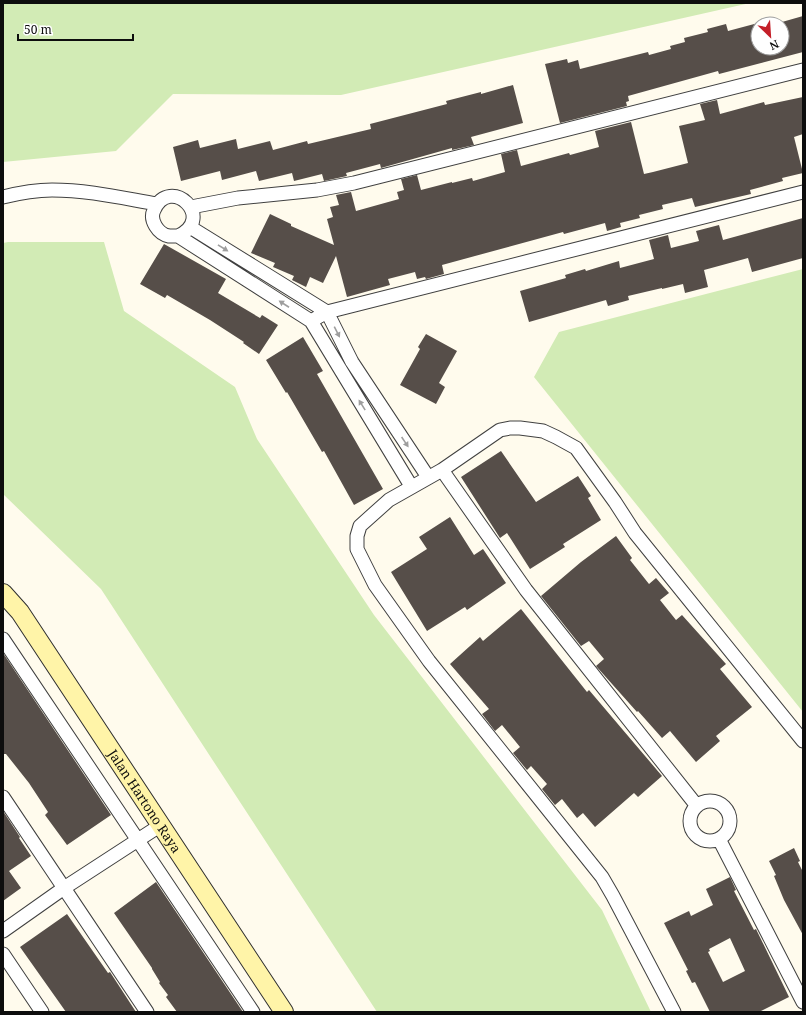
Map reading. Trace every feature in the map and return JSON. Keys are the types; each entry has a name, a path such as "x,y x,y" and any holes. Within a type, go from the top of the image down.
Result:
{"street":[{"path":"191,207 238,198 317,190 354,183 803,70"},
{"path":"3,197 30,191 58,190 86,192 157,204"},
{"path":"311,321 327,312 803,192"},
{"path":"175,196 184,199 191,207 193,217 190,227 185,233 178,236 168,236 159,231 153,223 153,213 157,204 165,198 175,196"},
{"path":"190,227 327,312 352,362 428,476"},
{"path":"178,236 311,321 411,486"},
{"path":"674,1012 602,878 429,661 375,585 357,549 357,536 360,526 390,500 428,476 442,470 500,430 510,428 543,431 556,437 576,448 615,502 635,533 803,741"},
{"path":"442,470 526,590 697,806"},
{"name":"Jalan Hartono Raya","path":"3,593 20,612 284,1012"},
{"path":"3,639 253,1012"},
{"path":"3,797 146,1012"},
{"path":"706,801 716,802 724,806 730,814 730,824 726,833 719,839 712,841 705,840 698,837 693,832 690,818 697,806 706,801"},
{"path":"3,931 64,888 161,825"},
{"path":"719,839 803,1002"},
{"path":"3,954 42,1012"}],"green space":[{"path":"3,3 750,3 341,95 173,94 116,151 3,162"},
{"path":"104,242 124,311 235,387 257,439 374,615 602,910 651,1012 377,1012 101,589 3,494 3,243"},
{"path":"803,269 803,712 534,377 559,332"}],"building":[{"path":"803,16 803,52 790,55 790,20"},
{"path":"726,24 728,31 750,25 750,56 788,56 719,74 718,71 628,96 629,101 626,102 627,106 560,123 545,64 567,59 568,63 578,60 580,69 648,52 649,55 671,49 670,46 685,42 684,38 708,32 707,29"},
{"path":"513,85 523,123 471,137 474,145 452,150 452,148 381,168 380,164 346,173 347,176 324,181 322,174 294,181 292,173 259,181 256,171 222,180 220,171 181,181 173,147 198,140 200,148 236,139 238,149 270,141 273,150 307,141 308,144 371,129 370,124 447,104 446,101 481,92 481,94"},
{"path":"803,97 803,134 794,137 803,173 782,178 783,181 750,190 751,194 695,207 692,198 662,205 663,209 639,215 640,218 620,223 621,227 607,231 605,223 564,234 563,232 442,265 444,274 426,279 425,277 417,279 415,272 388,279 390,285 347,297 336,256 323,283 310,277 306,287 292,280 294,276 273,267 275,263 251,253 270,214 291,224 291,226 334,245 327,219 333,217 330,207 339,205 336,195 351,192 356,211 399,199 397,192 404,190 401,179 417,175 421,190 472,178 473,181 505,172 501,154 517,150 521,166 569,153 570,155 599,147 595,131 631,122 644,174 688,163 679,126 705,120 700,104 717,100 720,114 764,102 765,105"},
{"path":"803,218 803,258 752,272 748,258 704,270 708,287 685,293 683,284 662,288 628,296 629,300 608,306 606,300 529,322 520,291 566,278 565,275 585,269 586,271 619,261 620,268 654,259 649,240 668,235 671,248 699,241 696,231 719,225 723,240"},
{"path":"164,244 226,279 218,293 260,318 262,315 278,325 259,354 243,343 244,342 210,320 167,295 165,298 140,284"},
{"path":"426,334 457,351 439,383 445,387 436,404 400,385 420,349 418,347"},
{"path":"303,337 323,371 317,374 383,489 354,505 324,451 322,452 287,392 286,393 266,360"},
{"path":"501,451 536,502 578,476 591,496 588,498 601,520 563,544 565,547 530,569 507,533 500,538 461,477"},
{"path":"450,517 474,555 483,549 506,583 467,610 465,607 427,631 391,572 427,549 419,537"},
{"path":"616,536 632,558 630,560 649,584 656,578 669,593 660,600 676,620 682,615 726,664 720,669 752,707 716,736 720,741 696,762 670,731 662,738 638,711 637,712 596,666 604,659 589,641 581,646 541,596 581,562"},
{"path":"521,609 587,692 589,690 662,776 638,797 634,793 595,827 583,813 577,818 562,799 555,805 542,789 547,784 531,766 527,770 513,753 520,747 502,725 495,731 482,714 489,709 450,664 480,637 483,641"},
{"path":"3,653 111,815 67,845 45,815 48,812 29,783 6,754 3,754"},
{"path":"3,811 31,856 9,871 21,888 3,901"},
{"path":"794,848 803,872 803,935 784,900 774,876 776,875 769,861"},
{"path":"730,877 736,890 734,891 754,930 756,929 789,997 759,1012 710,1012 695,982 692,983 686,971 688,970 664,923 689,911 691,916 713,905 706,889","holes":["730,938 745,971 723,982 708,952 710,951 709,949"]},
{"path":"156,882 243,1012 177,1012 166,997 168,995 159,983 160,982 152,968 114,913"},
{"path":"67,914 108,973 110,972 136,1012 66,1012 20,947"}]}
